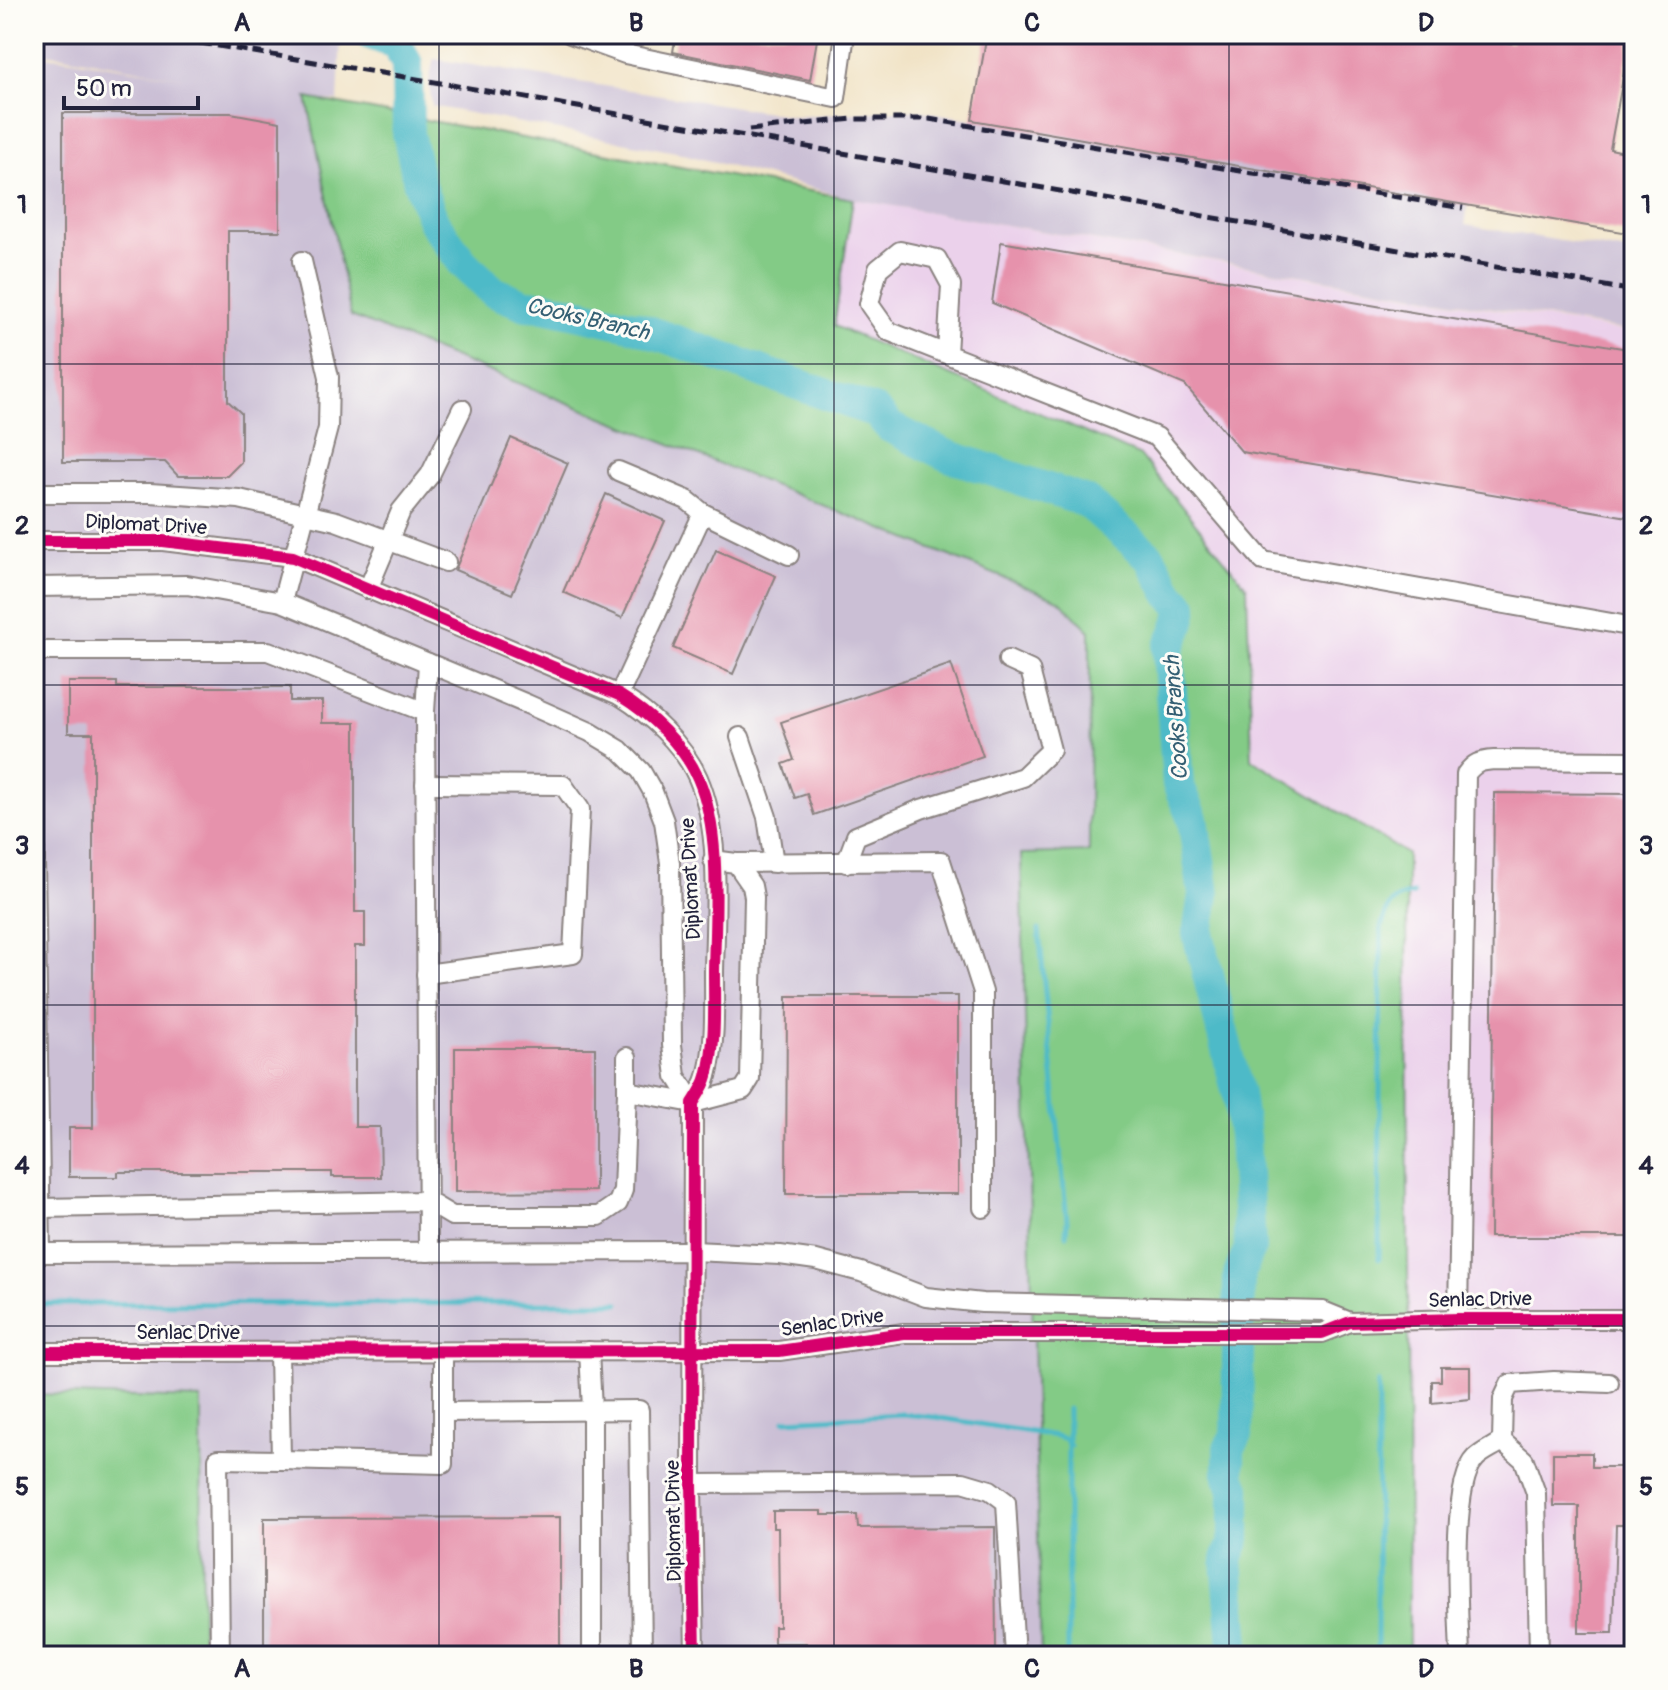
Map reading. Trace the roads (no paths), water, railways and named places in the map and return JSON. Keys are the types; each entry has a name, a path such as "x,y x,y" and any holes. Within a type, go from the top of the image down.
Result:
{"street":[{"path":"570,34 625,54 836,98 845,34"},
{"path":"947,354 951,285 937,259 900,251 878,269 869,304 888,331 1157,437 1263,561 1634,627"},
{"path":"282,602 328,428 330,396 329,377 302,261"},
{"path":"368,589 401,511 430,475 462,409"},
{"path":"618,471 687,500 703,513 789,555"},
{"path":"34,493 150,493 239,499 336,521 446,562"},
{"path":"619,695 703,513"},
{"name":"Diplomat Drive","path":"34,541 163,541 293,557 619,695 639,707 685,756 699,779 711,825 713,860 713,1036 707,1079 693,1103 695,1656"},
{"name":"Diplomat Drive","path":"34,587 187,585 282,602 590,732 620,750 641,771 664,821 670,863 672,1045 676,1076 693,1103"},
{"path":"34,651 268,651 425,712"},
{"path":"846,863 856,836 921,809 1023,777 1051,750 1030,670 1008,660"},
{"path":"428,663 425,712 428,1252"},
{"path":"740,737 767,817 774,863"},
{"path":"1458,1319 1466,774 1480,761 1634,761"},
{"path":"425,784 563,785 580,809 573,954 426,974"},
{"path":"34,796 38,1253"},
{"path":"713,860 736,863 941,861 983,992 983,1208"},
{"path":"627,1091 693,1103 743,1090 750,1079 754,897 752,886 736,863"},
{"path":"40,1208 427,1201 452,1216 599,1216 618,1203 623,1190 627,1057"},
{"name":"Senlac Drive","path":"38,1253 693,1251 780,1255 816,1260 861,1272 926,1297 982,1303 1323,1311 1350,1322"},
{"name":"Senlac Drive","path":"34,1352 779,1351 904,1333 1322,1333 1350,1322 1634,1319"},
{"path":"589,1351 592,1409 592,1656"},
{"path":"279,1352 281,1460"},
{"path":"220,1656 218,1459 443,1464 443,1352"},
{"path":"1502,1441 1503,1399 1510,1384 1554,1381 1609,1383"},
{"path":"443,1412 639,1410 642,1656"},
{"path":"1460,1656 1457,1538 1466,1473 1476,1458 1502,1441"},
{"path":"1502,1441 1524,1460 1536,1493 1539,1656"},
{"path":"692,1484 963,1482 990,1490 1006,1502 1015,1656"}],"waterway":[{"name":"Cooks Branch","path":"370,34 397,44 407,64 408,133 419,183 434,223 463,263 494,292 526,305 544,306 634,326 876,412 890,427 946,455 1087,502 1150,557 1170,594 1183,607 1168,650 1178,784 1193,819 1204,894 1198,934 1238,1094 1244,1136 1250,1248 1239,1275 1237,1434 1229,1448 1229,1478 1235,1488 1235,1538 1227,1560 1235,1656"},
{"path":"1379,1259 1381,928 1391,904 1413,894"},
{"path":"1039,930 1066,1235"},
{"path":"34,1304 619,1303"},
{"path":"1377,1656 1378,1383"},
{"path":"1068,1409 1068,1656"},
{"path":"785,1420 902,1414 1056,1436 1065,1439 1070,1446"}],"railway":[{"path":"146,34 1634,291"},
{"path":"749,130 852,119 929,119 1463,208"}]}
